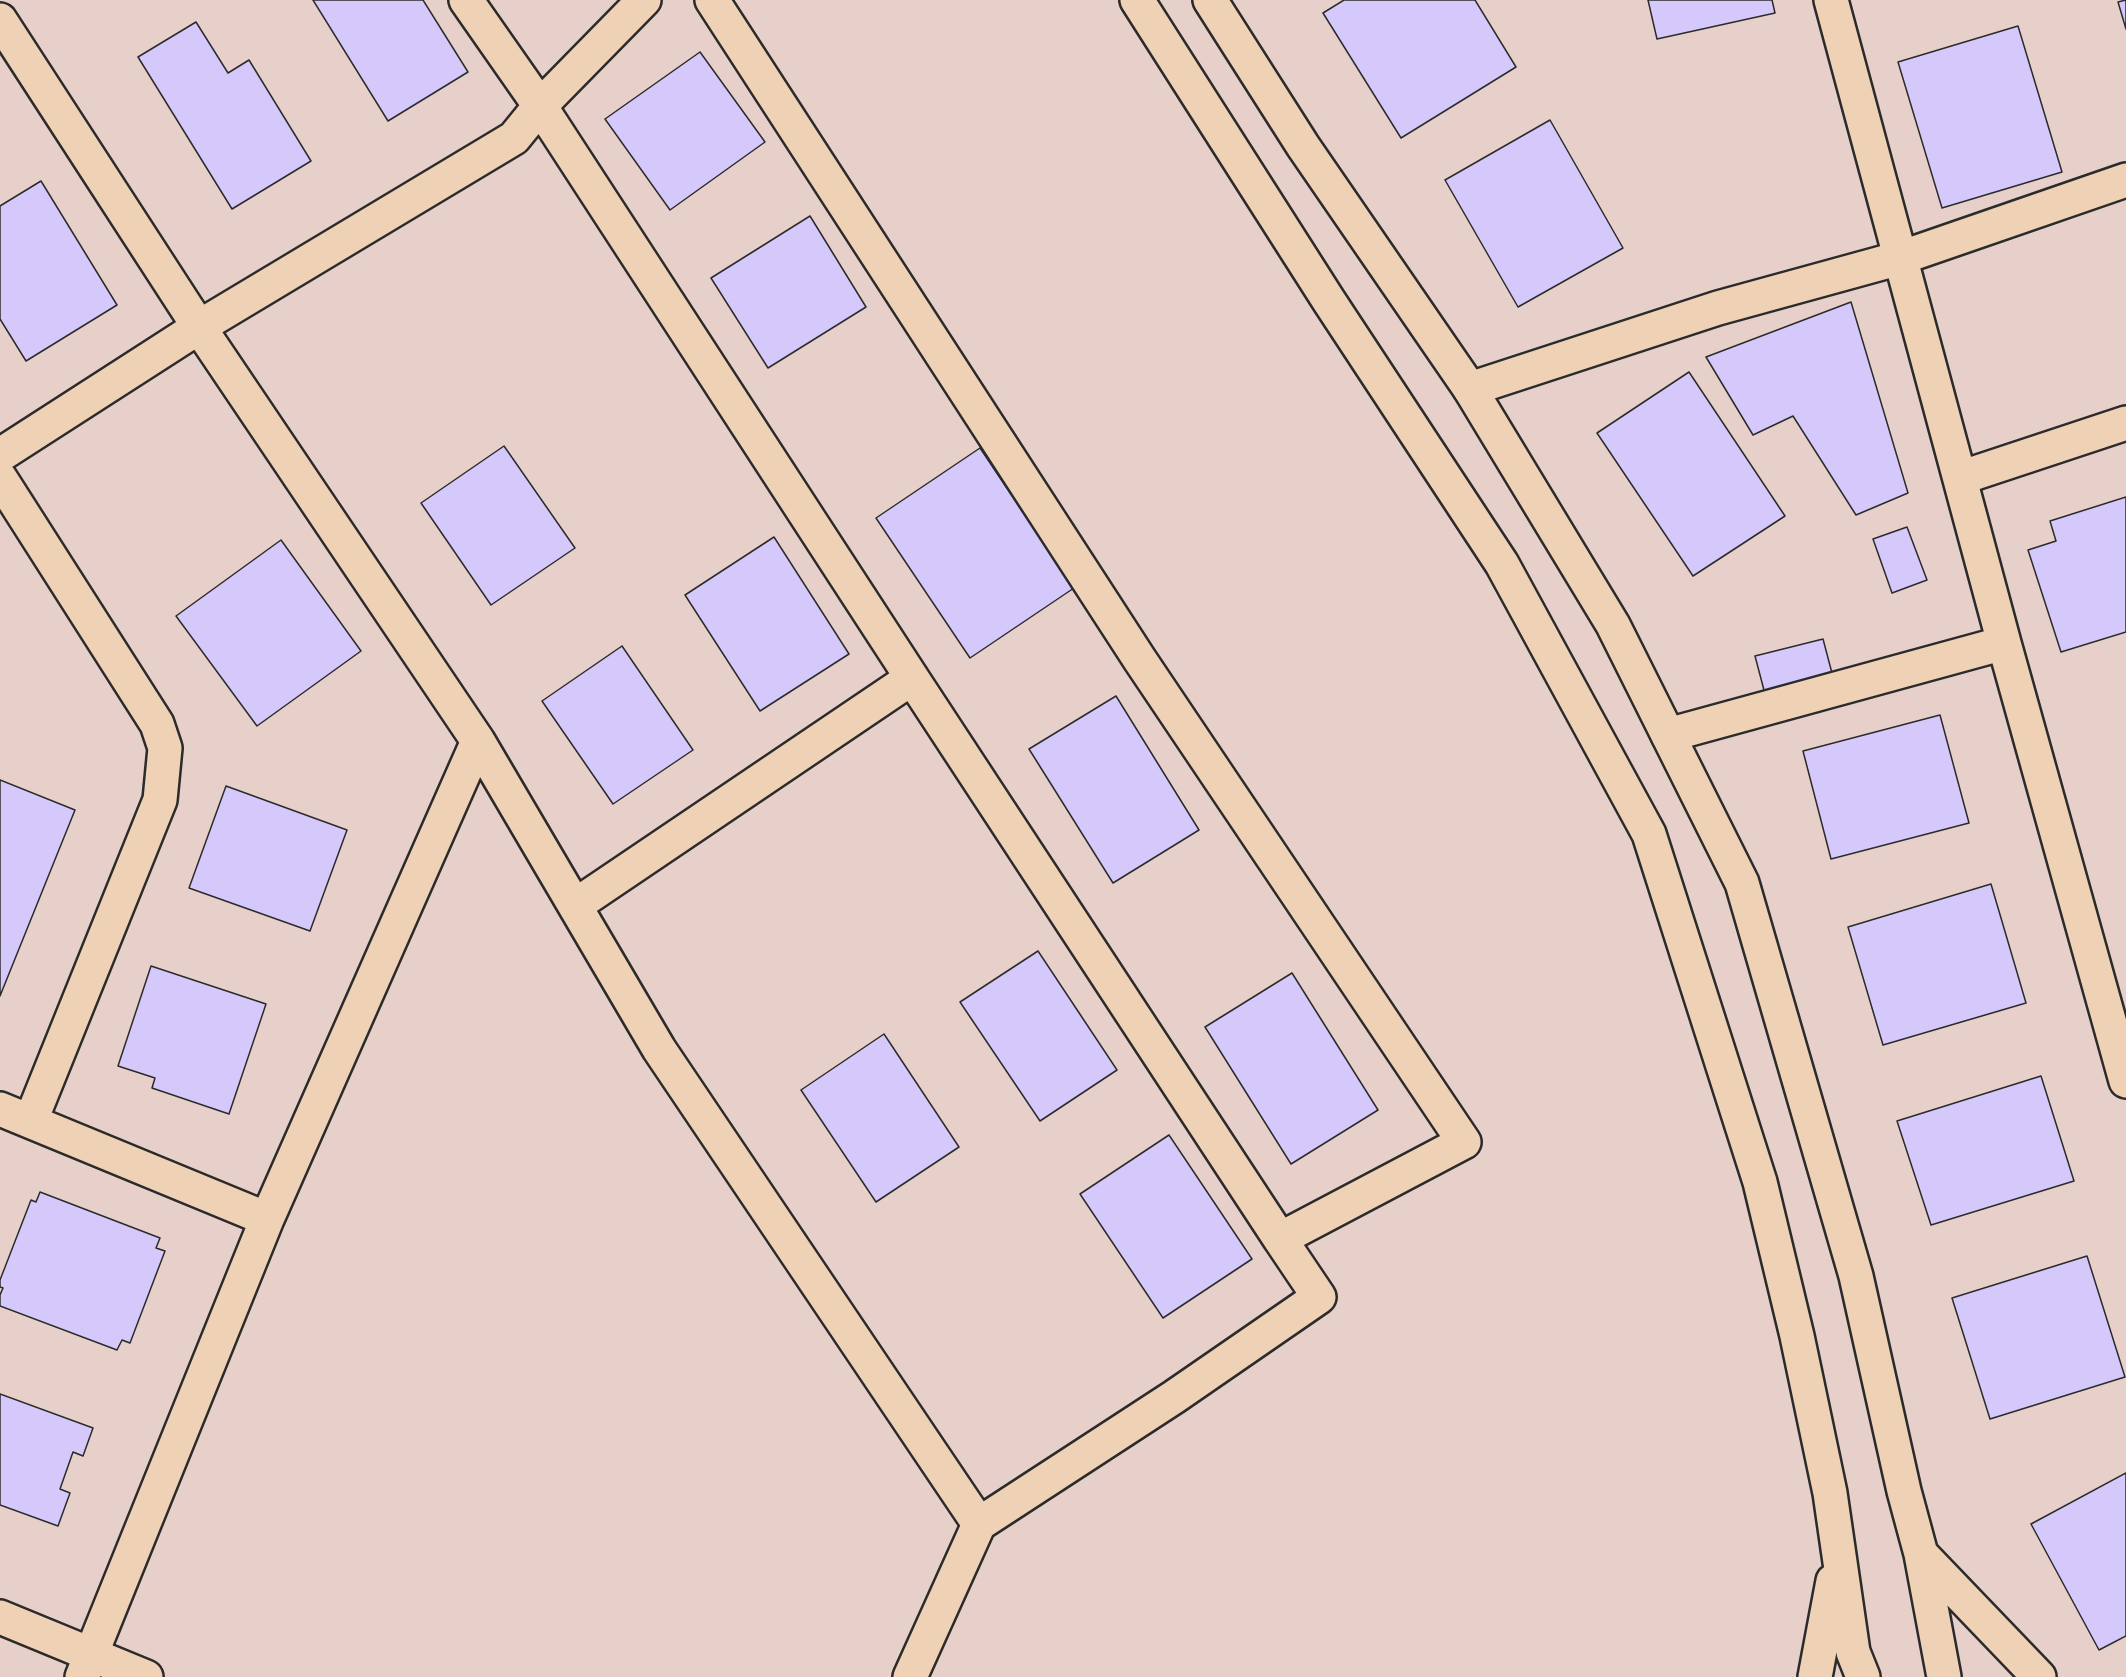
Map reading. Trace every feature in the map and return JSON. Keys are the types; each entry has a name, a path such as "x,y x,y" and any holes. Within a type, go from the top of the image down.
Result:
{"street":[{"path":"466,0 540,106 1319,1297 1174,1397 979,1524 910,1677"},
{"path":"0,455 199,327 514,138 540,106 644,0"},
{"path":"712,0 1140,660 1464,1142 1280,1239"},
{"path":"1137,0 1329,301 1502,564 1649,834 1760,1182 1797,1336 1830,1493 1853,1652 1863,1677"},
{"path":"1210,0 1303,146 1470,389 1613,625 1742,883 1856,1276 1904,1491 1922,1554 1944,1677"},
{"path":"1831,0 2004,643 2126,1081"},
{"path":"0,20 199,327 478,741 659,1049 979,1524"},
{"path":"1470,389 1718,308 1900,258 2126,180"},
{"path":"1960,478 2126,423"},
{"path":"0,478 157,724 165,748 160,800 31,1120"},
{"path":"1668,735 2004,643"},
{"path":"576,905 912,678"},
{"path":"86,1666 267,1219 478,741"},
{"path":"0,1109 267,1219"},
{"path":"1815,1677 1825,1633 1838,1546"},
{"path":"1922,1554 2039,1677"},
{"path":"0,1617 86,1666 146,1677"}],"building":[{"path":"313,0 423,0 468,72 388,121"},
{"path":"1344,0 1475,0 1516,67 1401,138 1323,13"},
{"path":"1648,0 1772,0 1775,13 1657,39"},
{"path":"2126,0 2126,29 2118,2"},
{"path":"196,22 228,73 249,60 311,161 232,209 138,57"},
{"path":"2018,26 2062,172 1942,208 1898,62"},
{"path":"700,52 765,142 670,210 605,119"},
{"path":"1550,120 1623,248 1518,307 1445,180"},
{"path":"41,181 117,305 26,361 0,319 0,206"},
{"path":"810,216 866,307 768,368 711,278"},
{"path":"1851,302 1908,493 1856,515 1793,416 1753,435 1706,357"},
{"path":"1689,372 1785,516 1693,576 1597,433"},
{"path":"504,446 575,548 491,605 421,503"},
{"path":"980,448 1074,588 970,658 876,518"},
{"path":"2126,497 2126,632 2061,652 2028,550 2056,541 2050,521"},
{"path":"1907,527 1927,580 1892,593 1873,539"},
{"path":"774,537 849,654 760,711 685,595"},
{"path":"281,540 361,651 257,726 176,616"},
{"path":"1823,639 1833,677 1765,694 1755,656"},
{"path":"622,646 693,750 613,804 542,701"},
{"path":"1116,696 1199,830 1113,883 1029,749"},
{"path":"1940,715 1969,823 1831,859 1803,751"},
{"path":"0,780 75,810 0,996"},
{"path":"226,786 347,830 310,931 189,888"},
{"path":"1991,884 2026,1003 1883,1045 1848,927"},
{"path":"1038,951 1117,1070 1040,1121 960,1002"},
{"path":"151,966 266,1004 229,1114 152,1088 155,1078 118,1066"},
{"path":"1292,973 1378,1110 1291,1164 1205,1027"},
{"path":"884,1034 959,1147 876,1202 801,1090"},
{"path":"2041,1076 2074,1181 1931,1225 1897,1121"},
{"path":"1169,1135 1252,1259 1163,1318 1080,1194"},
{"path":"40,1192 160,1238 156,1248 165,1251 130,1343 122,1340 117,1350 0,1306 0,1295 3,1288 0,1287 0,1280 31,1200 36,1202"},
{"path":"2087,1256 2125,1377 1990,1419 1952,1298"},
{"path":"0,1394 93,1428 83,1456 73,1452 60,1489 70,1493 58,1526 0,1505"},
{"path":"2126,1473 2126,1636 2099,1650 2031,1524"}]}
